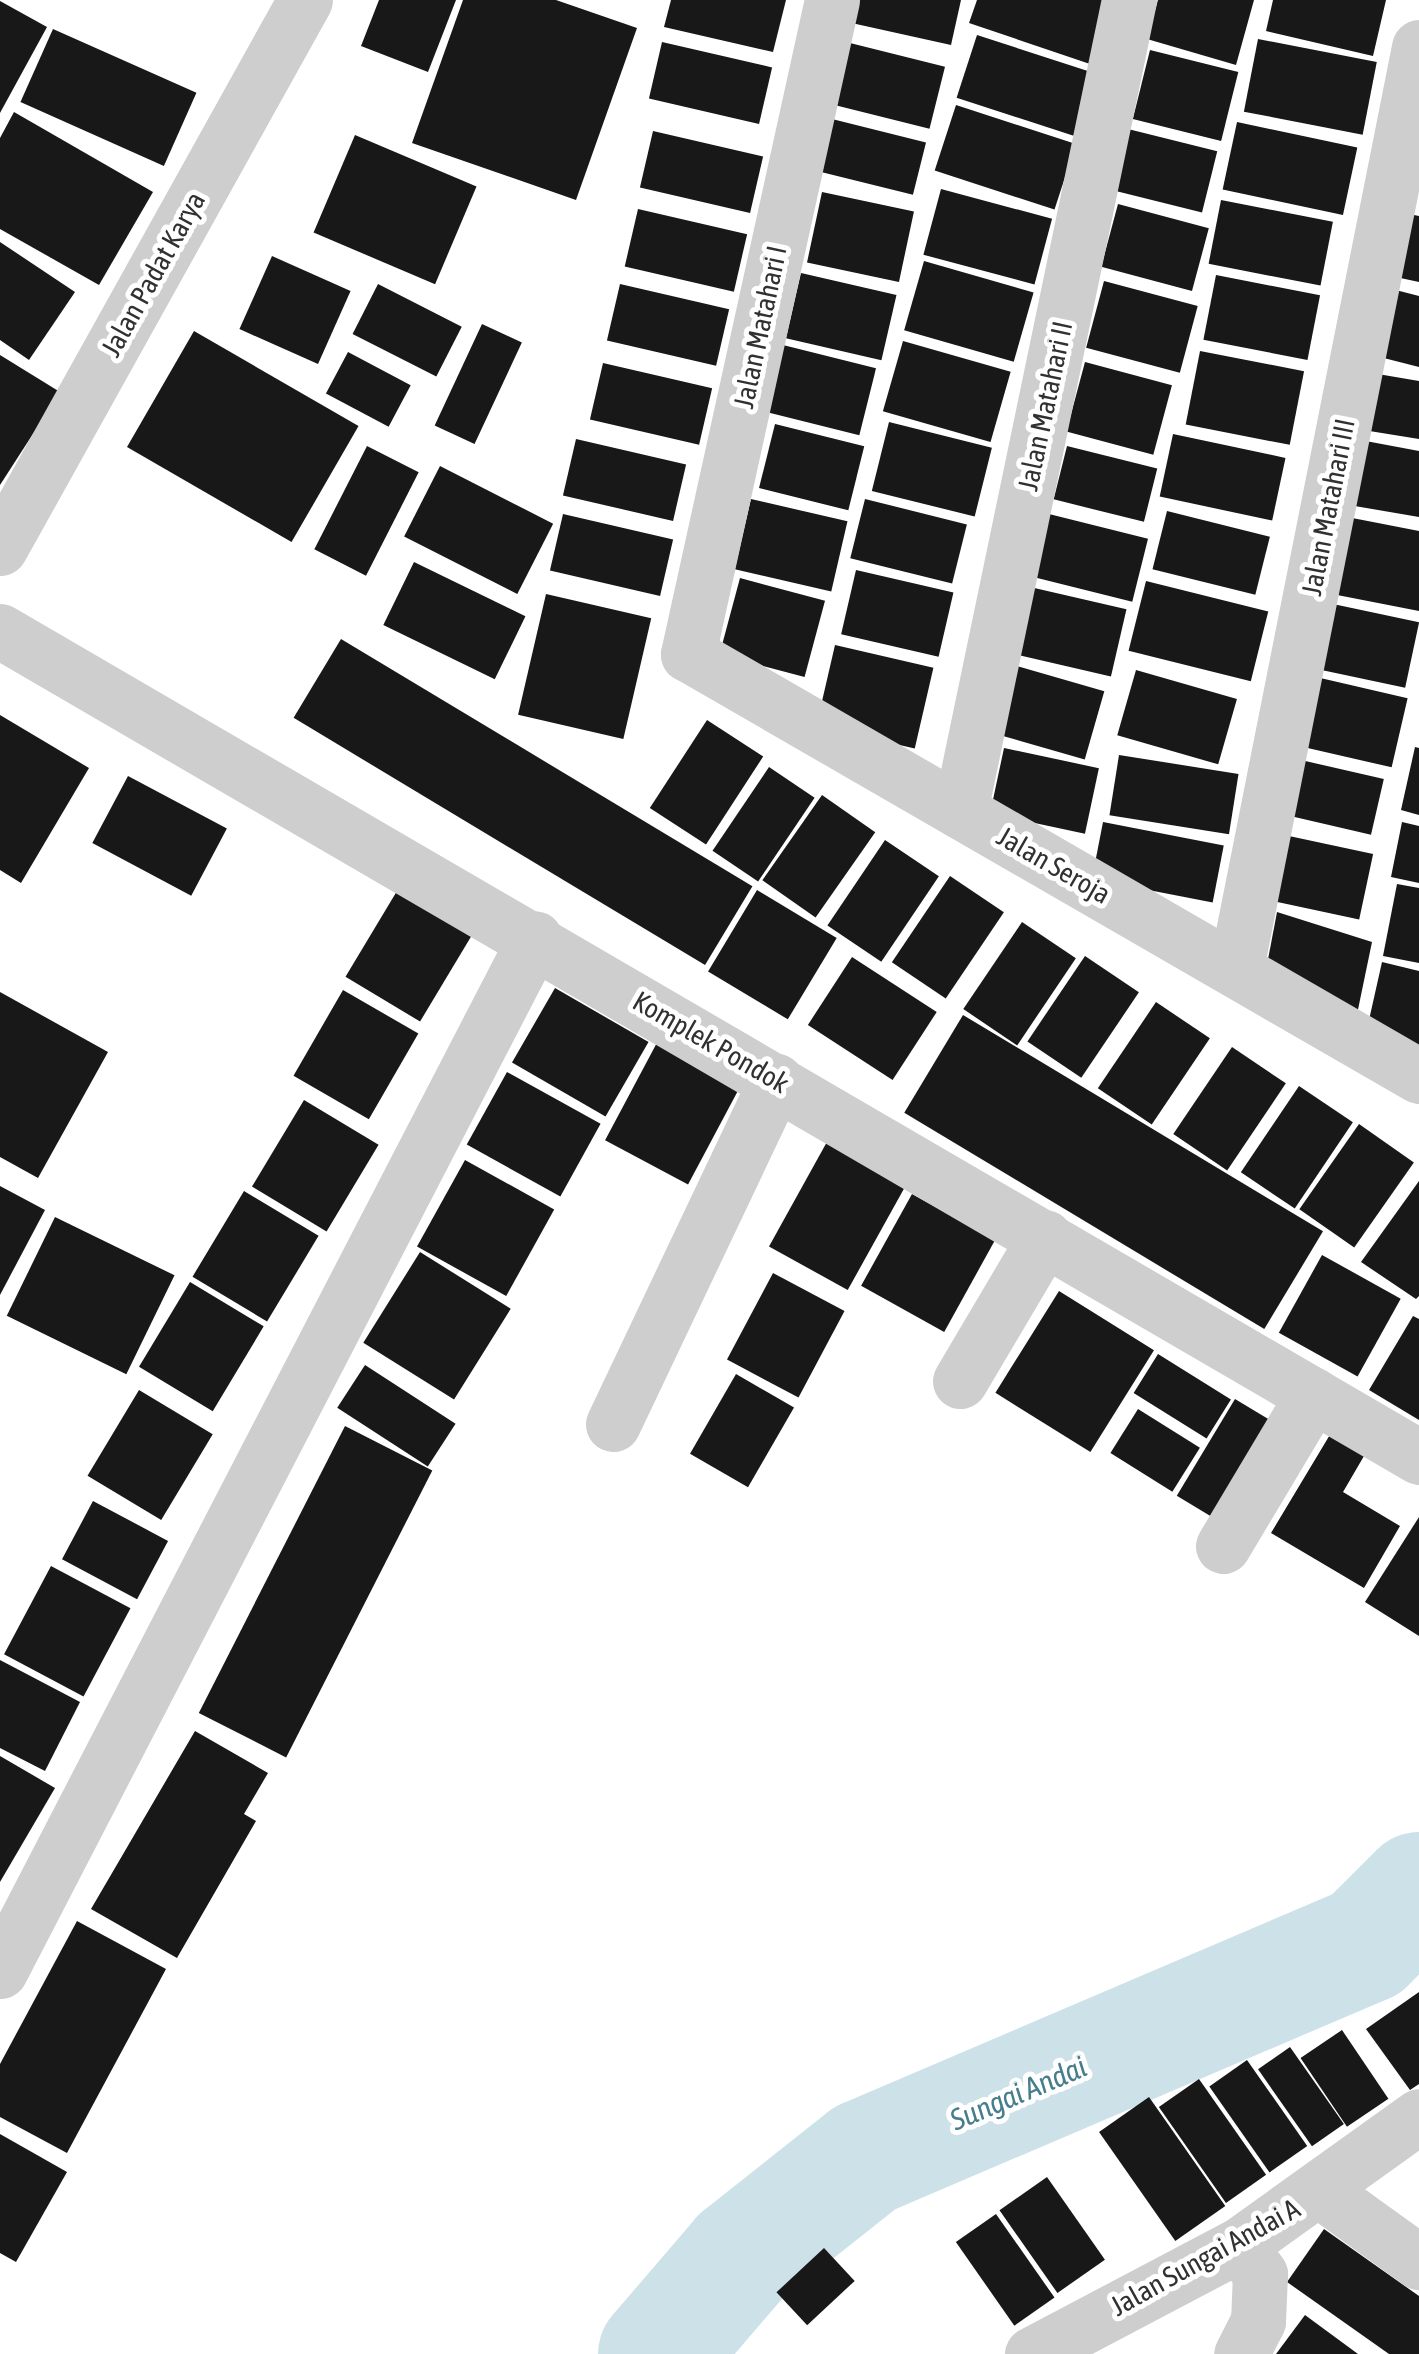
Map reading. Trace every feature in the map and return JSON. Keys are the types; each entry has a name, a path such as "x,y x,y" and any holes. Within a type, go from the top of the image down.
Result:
{"street":[{"name":"Jalan Padat Karya","path":"0,548 305,0"},
{"name":"Jalan Matahari I","path":"688,654 832,0"},
{"name":"Jalan Matahari II","path":"960,812 1129,0"},
{"name":"Jalan Matahari III","path":"1236,968 1419,47"},
{"name":"Komplek Pondok","path":"0,631 534,938 1419,1457"},
{"name":"Jalan Seroja","path":"688,654 1419,1076"},
{"path":"0,1970 534,938"},
{"path":"612,1424 776,1080"},
{"path":"960,1382 1045,1237"},
{"path":"1223,1546 1313,1394"},
{"name":"Jalan Sungai Andai A","path":"1032,2354 1239,2244 1322,2192 1419,2116"},
{"path":"1322,2192 1419,2262"},
{"path":"1239,2244 1260,2274 1258,2321 1241,2354"}],"building":[{"path":"379,0 456,0 428,72 361,46"},
{"path":"463,0 556,0 637,28 576,200 412,143"},
{"path":"671,0 786,0 773,52 664,27"},
{"path":"852,0 961,0 951,45 847,22"},
{"path":"977,0 1112,0 1090,64 969,23"},
{"path":"1158,0 1254,0 1236,65 1147,39"},
{"path":"1273,0 1386,0 1373,56 1266,31"},
{"path":"0,1 47,27 0,113"},
{"path":"53,29 196,93 164,166 20,102"},
{"path":"977,35 1094,73 1074,136 957,98"},
{"path":"1258,39 1377,62 1363,135 1244,112"},
{"path":"662,42 772,67 759,124 649,99"},
{"path":"846,42 945,67 929,129 831,104"},
{"path":"1150,50 1238,72 1221,141 1133,119"},
{"path":"956,105 1076,144 1055,210 935,171"},
{"path":"14,112 153,192 99,285 0,229 0,138"},
{"path":"828,118 926,142 913,195 815,170"},
{"path":"1237,122 1357,148 1343,215 1223,189"},
{"path":"1128,129 1217,151 1202,212 1113,190"},
{"path":"653,131 763,156 750,213 640,188"},
{"path":"355,135 477,187 435,284 314,233"},
{"path":"941,189 1052,219 1034,284 923,255"},
{"path":"822,192 914,212 899,282 807,262"},
{"path":"1221,200 1333,222 1321,286 1209,264"},
{"path":"1118,204 1209,228 1192,291 1101,267"},
{"path":"638,209 747,234 734,292 625,266"},
{"path":"1404,213 1419,216 1419,282 1391,276"},
{"path":"0,242 75,292 29,360 0,340"},
{"path":"272,256 351,291 318,364 239,329"},
{"path":"924,261 1034,292 1014,362 904,330"},
{"path":"801,273 896,295 881,360 786,338"},
{"path":"1216,275 1320,295 1307,360 1203,340"},
{"path":"1104,281 1198,306 1180,373 1086,348"},
{"path":"378,284 462,327 436,377 353,334"},
{"path":"620,284 729,309 716,366 607,341"},
{"path":"1384,287 1419,296 1419,367 1368,354"},
{"path":"482,324 522,343 475,444 435,426"},
{"path":"194,331 359,426 292,542 127,447"},
{"path":"903,341 1011,372 991,442 883,411"},
{"path":"779,344 876,368 859,435 762,411"},
{"path":"1200,351 1304,371 1290,445 1186,425"},
{"path":"348,352 411,385 389,427 326,393"},
{"path":"0,355 60,392 0,485"},
{"path":"1085,362 1172,385 1153,455 1066,432"},
{"path":"603,363 712,388 699,445 590,420"},
{"path":"1366,372 1419,381 1419,439 1357,429"},
{"path":"889,422 992,448 975,517 872,491"},
{"path":"775,424 864,446 848,510 759,488"},
{"path":"1173,434 1285,458 1272,521 1160,497"},
{"path":"576,439 686,464 673,521 563,496"},
{"path":"1355,439 1419,451 1419,517 1343,504"},
{"path":"367,446 419,472 366,576 314,549"},
{"path":"1067,446 1157,468 1144,522 1054,499"},
{"path":"440,466 553,524 517,594 404,536"},
{"path":"751,499 847,521 831,591 735,569"},
{"path":"865,499 967,524 952,584 850,558"},
{"path":"1167,511 1270,537 1255,595 1152,569"},
{"path":"563,514 673,539 660,596 550,571"},
{"path":"1049,514 1148,539 1132,602 1033,577"},
{"path":"1342,516 1419,531 1419,611 1327,593"},
{"path":"414,562 525,616 495,679 383,625"},
{"path":"856,570 953,592 939,657 841,634"},
{"path":"740,578 825,601 805,677 720,654"},
{"path":"1146,581 1268,611 1251,681 1129,651"},
{"path":"1030,587 1126,609 1111,677 1014,654"},
{"path":"546,594 651,618 623,739 518,715"},
{"path":"1333,604 1419,622 1405,688 1319,670"},
{"path":"341,639 752,886 705,965 294,718"},
{"path":"835,645 933,668 915,749 816,726"},
{"path":"1013,665 1104,691 1085,759 993,733"},
{"path":"1136,670 1237,699 1218,764 1117,735"},
{"path":"1316,677 1408,698 1392,767 1300,746"},
{"path":"0,715 89,768 21,883 0,870"},
{"path":"707,720 763,756 706,845 650,808"},
{"path":"1415,747 1419,748 1419,815 1401,810"},
{"path":"1004,748 1099,768 1085,834 990,814"},
{"path":"1119,755 1239,774 1229,834 1109,815"},
{"path":"1301,760 1384,779 1371,835 1288,816"},
{"path":"769,767 815,798 758,881 713,851"},
{"path":"128,776 227,829 191,896 92,843"},
{"path":"822,795 875,832 816,917 762,880"},
{"path":"1103,822 1224,845 1213,902 1092,879"},
{"path":"1402,822 1419,826 1419,883 1391,877"},
{"path":"1289,836 1373,854 1359,919 1275,902"},
{"path":"885,840 939,876 881,962 827,925"},
{"path":"950,876 1004,912 946,999 892,962"},
{"path":"1397,884 1419,888 1419,963 1383,956"},
{"path":"757,890 837,938 788,1019 708,971"},
{"path":"397,891 472,936 420,1022 345,977"},
{"path":"1277,912 1372,942 1355,1024 1266,970"},
{"path":"1022,922 1076,958 1017,1045 963,1009"},
{"path":"1085,956 1139,992 1081,1078 1027,1041"},
{"path":"852,957 937,1012 893,1080 808,1025"},
{"path":"1382,962 1419,971 1419,1060 1367,1029"},
{"path":"555,988 649,1042 606,1116 512,1062"},
{"path":"343,990 418,1034 369,1119 294,1076"},
{"path":"0,992 108,1052 38,1178 0,1157"},
{"path":"1156,1002 1210,1038 1152,1125 1098,1088"},
{"path":"963,1015 1323,1231 1264,1329 904,1113"},
{"path":"660,1037 743,1081 688,1184 605,1140"},
{"path":"1232,1047 1286,1083 1227,1170 1173,1134"},
{"path":"507,1072 601,1124 560,1196 467,1145"},
{"path":"1299,1086 1353,1122 1295,1209 1241,1172"},
{"path":"304,1100 379,1145 327,1231 252,1187"},
{"path":"1359,1124 1414,1162 1354,1248 1299,1209"},
{"path":"833,1131 912,1175 848,1290 769,1246"},
{"path":"465,1160 554,1209 506,1296 417,1247"},
{"path":"1419,1181 1419,1296 1416,1299 1361,1262"},
{"path":"0,1186 45,1210 0,1295"},
{"path":"244,1191 319,1236 267,1322 192,1277"},
{"path":"912,1194 995,1240 944,1332 861,1286"},
{"path":"55,1217 175,1275 126,1374 7,1316"},
{"path":"420,1252 511,1309 454,1399 363,1343"},
{"path":"1322,1255 1401,1299 1358,1376 1279,1333"},
{"path":"773,1273 845,1311 799,1398 727,1360"},
{"path":"190,1282 264,1326 213,1411 139,1367"},
{"path":"1059,1291 1154,1350 1090,1452 995,1393"},
{"path":"1413,1316 1419,1319 1419,1420 1369,1390"},
{"path":"1158,1354 1231,1400 1207,1439 1134,1393"},
{"path":"365,1365 456,1424 428,1467 337,1408"},
{"path":"736,1374 794,1408 748,1487 690,1454"},
{"path":"139,1390 213,1434 161,1520 87,1476"},
{"path":"1235,1399 1273,1422 1215,1519 1177,1496"},
{"path":"1138,1409 1200,1448 1172,1492 1110,1453"},
{"path":"1337,1423 1371,1444 1343,1492 1400,1526 1364,1588 1271,1533"},
{"path":"345,1426 432,1470 286,1757 199,1713"},
{"path":"93,1501 168,1541 137,1599 62,1559"},
{"path":"1419,1517 1419,1636 1365,1602"},
{"path":"51,1566 130,1608 84,1697 4,1654"},
{"path":"0,1660 80,1702 45,1771 0,1748"},
{"path":"195,1731 268,1773 244,1814 256,1821 177,1958 91,1909"},
{"path":"0,1756 55,1788 0,1882"},
{"path":"77,1921 166,1969 67,2153 0,2117 0,2064"},
{"path":"1419,1992 1419,2084 1410,2090 1366,2029"},
{"path":"1342,2030 1388,2099 1347,2127 1301,2058"},
{"path":"1290,2047 1344,2124 1312,2146 1258,2069"},
{"path":"1247,2060 1307,2146 1270,2172 1209,2086"},
{"path":"1199,2079 1266,2175 1226,2203 1159,2107"},
{"path":"1149,2097 1225,2206 1175,2241 1099,2132"},
{"path":"0,2134 67,2172 16,2262 0,2253"},
{"path":"1047,2177 1105,2260 1057,2293 999,2210"},
{"path":"996,2214 1055,2298 1014,2326 956,2242"},
{"path":"1324,2229 1419,2296 1419,2354 1389,2354 1287,2282"},
{"path":"824,2248 855,2281 807,2325 776,2292"},
{"path":"1305,2315 1358,2354 1276,2354"}],"waterway":[{"name":"Sungai Andai","path":"657,2354 740,2257 865,2158 1366,1944 1419,1891"}]}
